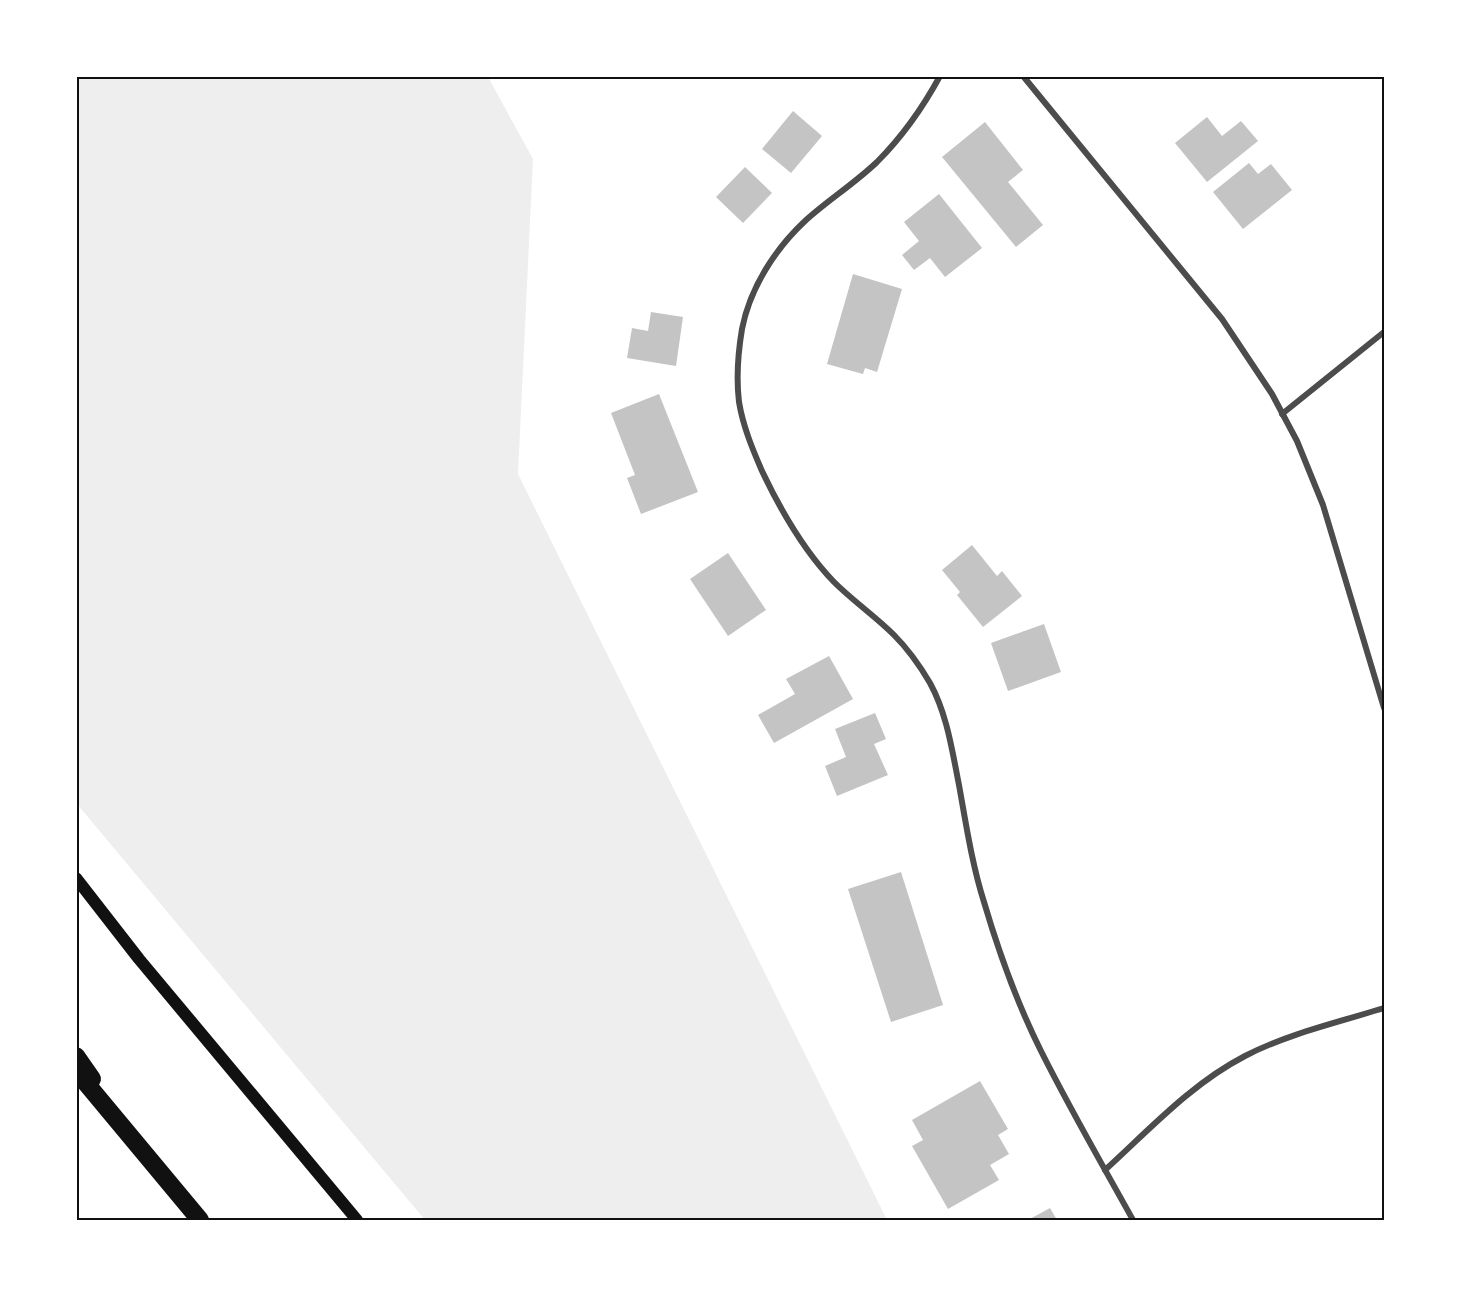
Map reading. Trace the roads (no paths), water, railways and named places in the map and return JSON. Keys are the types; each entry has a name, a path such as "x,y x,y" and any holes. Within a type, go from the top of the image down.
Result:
{"highway":[{"path":"76,1056 121,1124"},
{"path":"76,1071 200,1221"}],"main road":[{"path":"76,878 139,959 357,1221"}],"street":[{"path":"940,76 908,128 855,182 806,220 764,270 743,326 737,378 739,404 748,441 788,522 814,559 835,582 895,636 919,665 932,687 949,730 971,851 1001,957 1040,1049 1133,1221"},
{"path":"1023,76 1222,319 1272,394 1297,441 1323,505 1384,708"},
{"path":"1282,414 1384,332"},
{"path":"1106,1170 1190,1091 1228,1066 1279,1041 1384,1008"}]}
